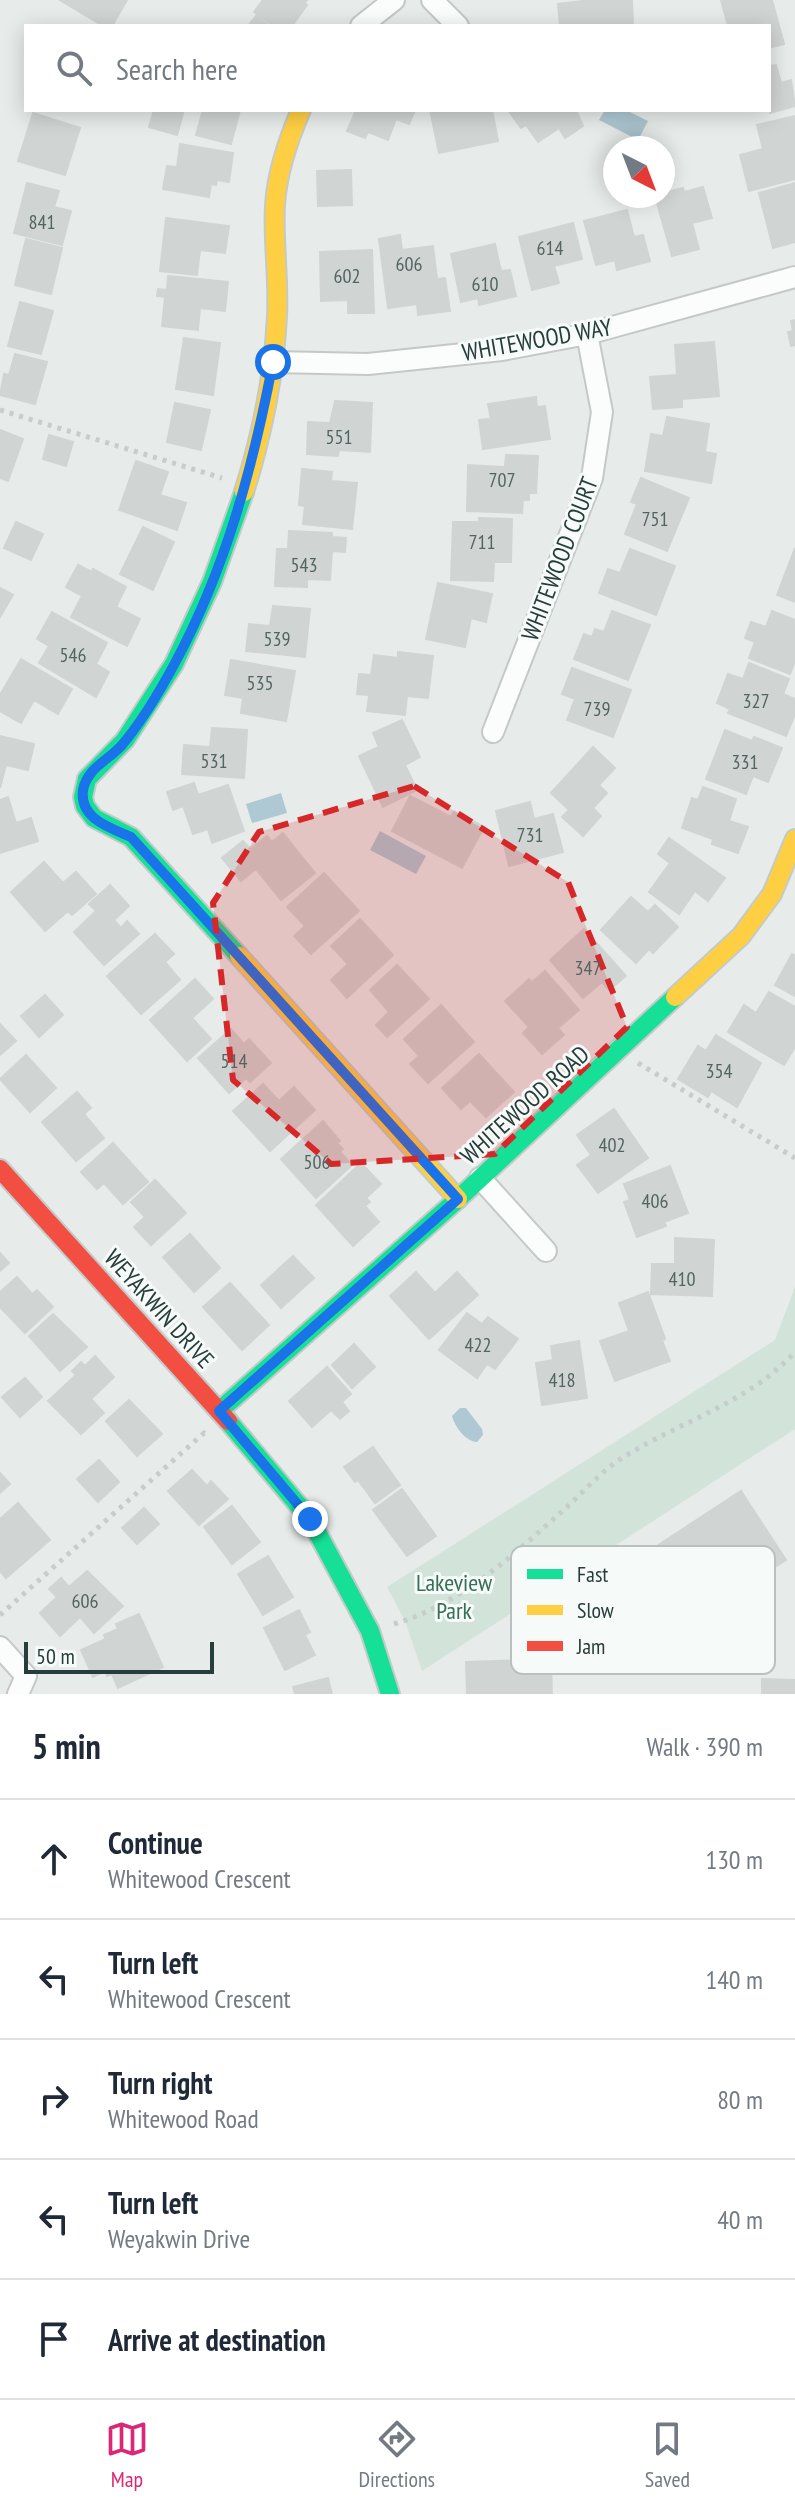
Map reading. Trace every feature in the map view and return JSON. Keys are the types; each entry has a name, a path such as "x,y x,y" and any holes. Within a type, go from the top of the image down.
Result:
{"street":[{"path":"364,24 394,0"},
{"path":"432,0 456,24"},
{"path":"300,112 286,143 276,193 277,314 273,362 261,429 246,485 226,548 175,662 143,717 120,747 87,779 83,800 98,821 131,837 458,1199"},
{"name":"WHITEWOOD WAY","path":"273,362 368,364 502,350 587,334 795,277"},
{"name":"WHITEWOOD COURT","path":"493,732 592,478 602,412 587,334"},
{"name":"WHITEWOOD ROAD","path":"219,1411 458,1199 741,936 772,894 795,839"},
{"name":"WEYAKWIN DRIVE","path":"0,1169 237,1431 310,1519 370,1631 390,1694"},
{"path":"480,1178 546,1251"},
{"path":"0,1647 26,1676 18,1694"}],"path":[{"path":"0,410 224,478"},
{"path":"638,1063 795,1158"},
{"path":"522,1546 618,1461 730,1402 780,1369 795,1352"},
{"path":"2,1614 204,1433 218,1448 237,1431"},
{"path":"397,1623 437,1606 511,1556"}],"highlighted area":[{"path":"414,786 568,882 627,1027 495,1154 331,1164 233,1080 213,903 259,832"}],"green space":[{"name":"Lakeview Park","path":"795,1287 795,1429 615,1546 511,1546 511,1613 422,1671 405,1621 387,1587 775,1340"}],"water":[{"path":"604,112 630,112 648,121 640,136 630,136 599,120"},
{"path":"281,793 287,813 252,823 246,804"},
{"path":"380,831 426,856 416,874 370,850"},
{"path":"460,1408 466,1408 482,1429 483,1435 477,1442 465,1436 455,1425 452,1416"}],"building":[{"path":"60,0 127,0 113,24 100,24"},
{"path":"263,0 307,0 304,3 307,5 293,24 270,24 254,12"},
{"path":"632,0 633,24 560,24 558,4"},
{"path":"721,0 772,0 784,44 771,47 771,24 727,24"},
{"path":"256,16 266,24 250,24"},
{"path":"776,65 781,83 791,80 795,106 770,113 771,112 771,66"},
{"path":"153,112 183,112 177,135 149,127"},
{"path":"202,112 239,112 231,144 196,135"},
{"path":"355,112 414,112 409,124 396,119 388,140 368,132 365,138 347,131"},
{"path":"430,112 492,112 498,141 439,153"},
{"path":"509,112 577,112 583,126 565,138 559,128 538,142 526,125 521,128"},
{"path":"33,113 80,128 65,175 18,161"},
{"path":"795,116 795,179 749,191 740,155 763,149 757,125"},
{"path":"180,144 233,153 229,182 217,180 216,185 211,184 209,197 163,189 167,166 177,167"},
{"path":"351,170 352,205 318,206 317,171"},
{"path":"27,183 59,191 54,207 71,211 62,245 14,233"},
{"path":"795,183 795,242 773,248 759,193"},
{"path":"703,187 712,218 692,223 699,249 672,256 658,208 675,208 675,190 683,188 684,192"},
{"path":"627,210 634,237 643,235 650,261 617,270 615,260 596,265 584,221"},
{"path":"166,218 229,226 225,253 200,250 197,275 160,271"},
{"path":"573,223 582,259 554,266 559,283 532,290 519,237"},
{"path":"400,235 402,250 433,246 437,279 445,278 450,311 418,315 417,304 388,308 379,239"},
{"path":"26,239 62,248 51,294 15,285"},
{"path":"495,244 501,271 510,270 516,296 479,305 478,298 461,302 451,254"},
{"path":"372,250 374,313 348,313 348,300 321,301 320,252"},
{"path":"168,276 228,282 225,311 200,308 198,330 162,326 165,297 157,296 158,289 167,290"},
{"path":"20,302 53,311 41,354 8,346"},
{"path":"795,320 795,345 791,346 788,332 793,331 791,321"},
{"path":"184,338 220,343 213,395 176,389"},
{"path":"714,342 719,396 682,399 682,407 653,409 650,377 677,375 675,345"},
{"path":"15,354 47,362 35,404 0,395 4,374 9,375"},
{"path":"536,397 537,407 545,406 550,439 483,449 479,420 491,419 488,404"},
{"path":"335,401 372,403 370,452 339,450 338,456 307,454 308,422 330,423"},
{"path":"175,403 210,410 201,450 167,442"},
{"path":"667,417 709,424 705,452 716,454 711,483 645,471 651,434 663,436"},
{"path":"0,430 23,439 8,481 0,478"},
{"path":"49,435 73,442 66,466 43,459"},
{"path":"506,455 538,456 536,493 529,493 529,500 523,500 522,513 467,511 468,465 505,467"},
{"path":"136,461 168,472 160,495 186,503 177,530 119,510"},
{"path":"302,469 332,472 331,481 357,483 352,529 303,524 305,506 299,505"},
{"path":"641,478 689,498 667,551 625,534 637,504 631,502"},
{"path":"479,518 512,519 511,562 494,562 493,581 451,580 453,522 479,522"},
{"path":"16,522 43,534 31,560 4,548"},
{"path":"143,527 174,542 153,590 120,574"},
{"path":"289,531 332,533 332,537 346,538 345,552 332,551 330,580 307,579 307,587 275,586 277,549 288,549"},
{"path":"795,548 795,602 777,595"},
{"path":"630,549 675,566 656,615 599,593 608,569 620,573"},
{"path":"78,565 92,572 93,569 126,587 116,607 140,619 127,646 71,617 82,596 66,587"},
{"path":"438,583 492,594 486,622 471,618 465,647 426,639"},
{"path":"0,588 13,595 0,617"},
{"path":"273,606 310,609 305,657 246,651 249,624 270,626"},
{"path":"612,611 650,625 628,680 574,659 584,634 592,637 595,629 604,632"},
{"path":"772,611 795,620 795,661 790,674 749,658 755,642 745,638 751,622 766,627"},
{"path":"52,612 107,643 96,664 109,672 96,697 39,663 49,646 37,639"},
{"path":"398,652 433,656 428,698 407,696 405,715 367,711 369,695 357,694 359,674 371,675 374,655 398,658"},
{"path":"21,659 72,689 58,714 34,700 21,723 0,711 0,695"},
{"path":"231,660 295,671 286,721 241,713 243,698 225,695"},
{"path":"749,663 789,679 783,694 795,699 795,714 786,736 728,713 730,709 717,703 728,674 743,679"},
{"path":"572,668 631,690 613,737 567,720 575,699 562,694"},
{"path":"402,720 420,757 405,765 417,790 383,807 359,756 379,747 373,733"},
{"path":"212,728 247,730 244,778 182,774 184,745 210,747"},
{"path":"725,730 782,748 768,782 753,776 746,794 706,779"},
{"path":"0,736 34,744 28,770 6,765 0,788"},
{"path":"593,747 615,768 599,785 607,793 593,808 601,816 583,836 562,817 569,810 551,793"},
{"path":"194,783 198,795 228,785 244,831 212,843 208,829 193,834 183,806 173,810 167,792"},
{"path":"703,787 736,799 729,821 748,827 738,853 712,844 713,839 682,828 692,798 698,800"},
{"path":"410,796 451,817 454,811 484,827 462,868 392,831"},
{"path":"8,797 16,823 31,818 38,841 0,853 0,800"},
{"path":"530,802 534,819 553,814 563,852 509,866 496,811"},
{"path":"283,833 315,873 281,900 256,869 241,881 222,858 243,841 250,849 267,836 272,842"},
{"path":"669,838 725,878 708,901 695,891 679,914 649,892 670,863 658,854"},
{"path":"44,862 63,883 76,872 96,894 72,915 68,911 45,931 11,892"},
{"path":"324,873 359,911 311,954 294,936 305,926 287,907"},
{"path":"110,885 129,906 114,920 121,928 127,921 139,934 104,965 74,932 96,911 89,904"},
{"path":"631,897 648,912 655,905 678,927 653,953 649,949 636,963 601,930"},
{"path":"360,919 393,955 347,998 331,980 348,964 331,946"},
{"path":"584,929 626,976 609,990 602,982 583,998 550,960"},
{"path":"155,934 174,954 165,962 180,980 141,1014 107,976"},
{"path":"792,954 795,956 795,996 775,985"},
{"path":"397,965 429,999 387,1037 376,1025 389,1012 370,990"},
{"path":"545,971 579,1010 558,1028 564,1035 542,1054 523,1033 529,1027 505,1001 529,979 532,982"},
{"path":"195,979 213,999 192,1018 211,1039 187,1061 150,1020"},
{"path":"769,992 795,1007 795,1047 784,1065 728,1032 744,1005 756,1013"},
{"path":"45,995 63,1015 39,1037 21,1016"},
{"path":"441,1005 474,1042 428,1083 410,1064 419,1056 404,1039"},
{"path":"0,1024 16,1041 0,1055"},
{"path":"231,1029 244,1044 249,1039 271,1063 250,1082 246,1078 229,1093 198,1058"},
{"path":"716,1035 761,1063 737,1107 711,1091 708,1097 678,1079 698,1046 706,1051"},
{"path":"479,1054 514,1092 486,1117 470,1101 461,1109 442,1088"},
{"path":"26,1055 56,1088 30,1112 0,1079"},
{"path":"263,1084 279,1101 294,1087 315,1110 270,1151 233,1111"},
{"path":"77,1092 91,1108 84,1114 104,1138 76,1161 42,1122"},
{"path":"614,1109 648,1158 598,1193 577,1165 591,1155 577,1135"},
{"path":"323,1121 340,1141 337,1143 343,1149 340,1152 352,1165 316,1198 281,1159"},
{"path":"113,1143 148,1182 123,1204 104,1183 97,1189 81,1172"},
{"path":"361,1163 381,1184 366,1198 370,1202 365,1206 379,1222 353,1246 316,1205"},
{"path":"670,1166 688,1213 637,1237 624,1202 630,1200 624,1184"},
{"path":"155,1180 186,1213 151,1245 134,1227 145,1217 131,1202"},
{"path":"190,1234 220,1268 194,1292 163,1257"},
{"path":"675,1238 714,1240 712,1296 651,1294 652,1264 675,1264"},
{"path":"0,1253 9,1263 0,1271"},
{"path":"293,1256 314,1278 281,1308 261,1285"},
{"path":"416,1272 435,1293 457,1272 478,1295 429,1339 390,1296"},
{"path":"17,1277 32,1294 37,1290 53,1307 25,1333 0,1307 0,1292"},
{"path":"230,1283 269,1325 242,1350 203,1307"},
{"path":"648,1292 670,1361 615,1381 600,1341 629,1331 619,1303"},
{"path":"467,1313 482,1324 488,1317 518,1339 495,1369 487,1364 477,1378 439,1350"},
{"path":"53,1314 87,1347 60,1371 29,1336"},
{"path":"579,1341 587,1398 542,1405 536,1363 553,1360 551,1346"},
{"path":"354,1344 375,1367 352,1388 332,1365"},
{"path":"95,1356 114,1377 91,1399 104,1413 81,1434 48,1401 76,1375 72,1371 81,1362 85,1366"},
{"path":"327,1367 351,1394 342,1402 349,1411 340,1419 331,1410 312,1427 289,1401"},
{"path":"25,1378 42,1397 20,1417 2,1397"},
{"path":"129,1400 162,1434 137,1456 106,1421"},
{"path":"373,1447 400,1485 375,1503 344,1467"},
{"path":"99,1460 119,1482 98,1502 77,1479"},
{"path":"192,1470 207,1486 211,1481 228,1499 199,1525 168,1491"},
{"path":"0,1473 10,1484 0,1493"},
{"path":"402,1489 436,1536 407,1556 373,1510"},
{"path":"741,1491 786,1560 775,1567 775,1546 657,1546"},
{"path":"18,1503 50,1540 6,1578 0,1571 0,1519"},
{"path":"232,1506 260,1542 232,1564 204,1527"},
{"path":"144,1508 159,1524 137,1544 122,1528"},
{"path":"268,1556 293,1597 263,1615 238,1574"},
{"path":"87,1571 123,1606 94,1633 80,1617 60,1636 40,1613 57,1597 49,1589 61,1578 69,1587"},
{"path":"299,1610 310,1632 305,1635 315,1655 285,1670 264,1628"},
{"path":"139,1614 163,1667 118,1688 112,1674 107,1676 105,1671 93,1677 81,1650 106,1639 104,1635 118,1629 116,1624"},
{"path":"511,1660 511,1674 551,1674 552,1694 467,1694 466,1662"},
{"path":"328,1678 332,1694 295,1694 293,1687"},
{"path":"762,1679 795,1680 795,1694 762,1694"}],"traffic: fast":[{"path":"239,956 131,837 94,818 85,806 83,797 87,779 125,740 174,664 212,582 244,492"},
{"path":"219,1411 458,1199 675,997"},
{"path":"228,1421 310,1519 370,1631 390,1694"}],"traffic: slow":[{"path":"244,492 262,427 273,360 277,302 276,193 284,156 300,112"},
{"path":"675,997 741,936 772,894 795,839"},
{"path":"239,956 458,1199"}],"traffic: jam":[{"path":"0,1169 228,1421"}],"route":[{"path":"273,362 261,429 246,485 226,548 204,602 175,662 143,717 120,747 94,769 83,790 83,800 98,821 131,837 458,1199 219,1411 310,1519"}]}
